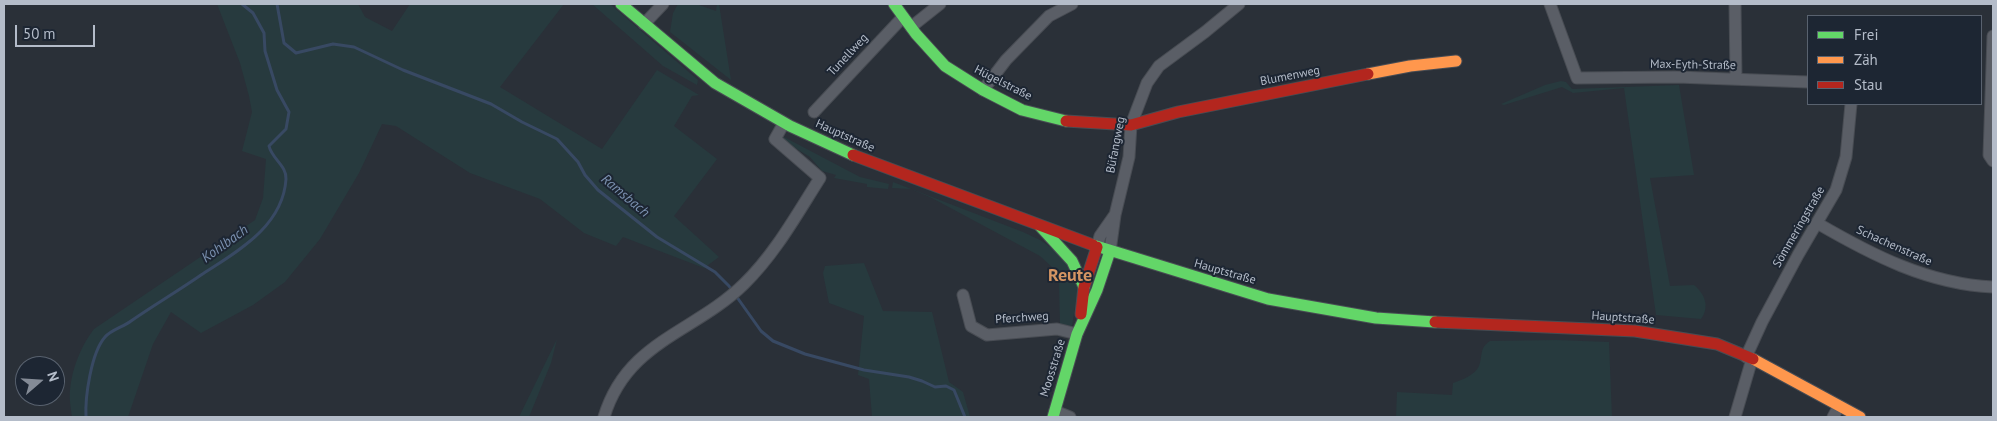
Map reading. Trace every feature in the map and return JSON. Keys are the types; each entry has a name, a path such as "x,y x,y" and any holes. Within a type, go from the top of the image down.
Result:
{"main road":[{"name":"Hauptstraße","path":"621,4 715,83 784,123 850,154 1097,247 1268,299 1376,318 1635,331 1717,344 1749,358 1860,417"},
{"name":"Hügelstraße","path":"894,4 945,66 983,90 1022,110 1065,121 1131,125"},
{"name":"Blumenweg","path":"1131,125 1178,112 1410,66 1456,61"},
{"path":"1040,226 1074,261 1081,275 1084,287"},
{"name":"Moosstraße","path":"1079,330 1084,287 1097,247"},
{"name":"Moosstraße","path":"1054,414 1079,330 1097,290 1110,251"}],"street":[{"path":"644,24 663,4"},
{"path":"912,27 940,4"},
{"path":"983,90 1006,60 1050,16 1072,4"},
{"name":"Büfangweg","path":"1110,251 1115,214 1129,157 1131,125 1147,84 1159,66 1239,4"},
{"name":"Max-Eyth-Straße","path":"1550,4 1577,78 1677,77 1807,82"},
{"path":"1735,4 1736,79"},
{"name":"Tunellweg","path":"814,112 903,17"},
{"path":"1993,36 1989,155 1993,161"},
{"name":"Sömmeringstraße","path":"1735,417 1749,358 1762,322 1836,190 1846,157 1851,105"},
{"path":"604,417 617,385 653,346 726,298 742,286 759,269 820,178 775,139 784,123"},
{"name":"Büfangweg","path":"1097,247 1100,236 1115,214"},
{"name":"Schachenstraße","path":"1817,223 1908,269 1933,278 1965,285 1993,287"},
{"name":"Pferchweg","path":"963,295 972,326 987,335 1058,329 1079,330"},
{"path":"1833,417 1839,406"},
{"path":"1054,414 1070,417"}],"green space":[{"path":"217,4 358,4 365,17 392,31 410,4 564,4 500,87 602,149 657,70 699,95 692,96 674,126 717,159 674,216 719,257 704,268 623,237 616,246 584,233 540,199 470,173 396,126 382,124 359,173 320,239 285,282 253,305 201,333 171,312 153,344 128,417 72,417 70,393 75,366 81,350 94,329 255,220 263,198 266,159 242,151 252,112 240,63"},
{"path":"592,4 610,4 698,80 697,85 663,66"},
{"path":"678,4 696,4 716,11 717,4 719,4 731,80 670,32 673,13"},
{"path":"1561,81 1566,82 1572,89 1679,85 1694,175 1650,178 1670,286 1694,285 1701,292 1706,305 1701,319 1656,315 1624,88 1573,93 1562,87 1504,105 1501,104 1545,85"},
{"path":"784,137 860,177 889,184 888,189 867,187 867,184 834,178 836,175 822,171 810,157 782,140"},
{"path":"893,182 1023,232 1040,240 1066,258 1078,288 1072,326 1060,325 1059,284 1053,268 1040,256 930,197 911,189 892,188"},
{"path":"864,263 883,311 932,312 949,382 963,392 970,417 872,417 869,379 858,375 864,316 829,303 823,273 825,266"},
{"path":"557,339 551,363 529,417 519,417"},
{"path":"1556,340 1609,342 1612,417 1396,417 1397,392 1452,395 1453,383 1475,372 1479,366 1484,346 1490,341"}],"waterway":[{"name":"Kohlbach","path":"86,417 88,387 93,364 96,353 105,337 229,257 256,236 276,211 283,196 286,174 269,146 286,129 289,112 277,90 265,51 264,33 253,13 242,4"},
{"name":"Ramsbach","path":"277,4 284,43 296,53 333,44 354,47 403,70 491,104 557,139 578,162 585,175 598,190 657,237 715,272 729,286 761,331 773,341 805,354 864,370 909,377 935,387 946,386 954,390 965,417"}],"traffic: fast":[{"path":"621,4 715,83 790,126 853,155"},
{"path":"894,4 916,34 945,66 983,90 1022,110 1066,121"},
{"path":"1040,226 1072,261 1084,287"},
{"path":"1093,245 1268,299 1376,318 1435,322"},
{"path":"1053,417 1077,334 1097,290 1110,251"}],"traffic: slow":[{"path":"1368,74 1410,66 1456,61"},
{"path":"1753,359 1860,417"}],"traffic: jam":[{"path":"1066,121 1131,125 1178,112 1368,74"},
{"path":"853,155 1093,245"},
{"path":"1081,314 1084,287 1097,247"},
{"path":"1435,322 1635,331 1717,344 1753,359"}],"district":[{"name":"Reute","path":"1070,276"}]}
